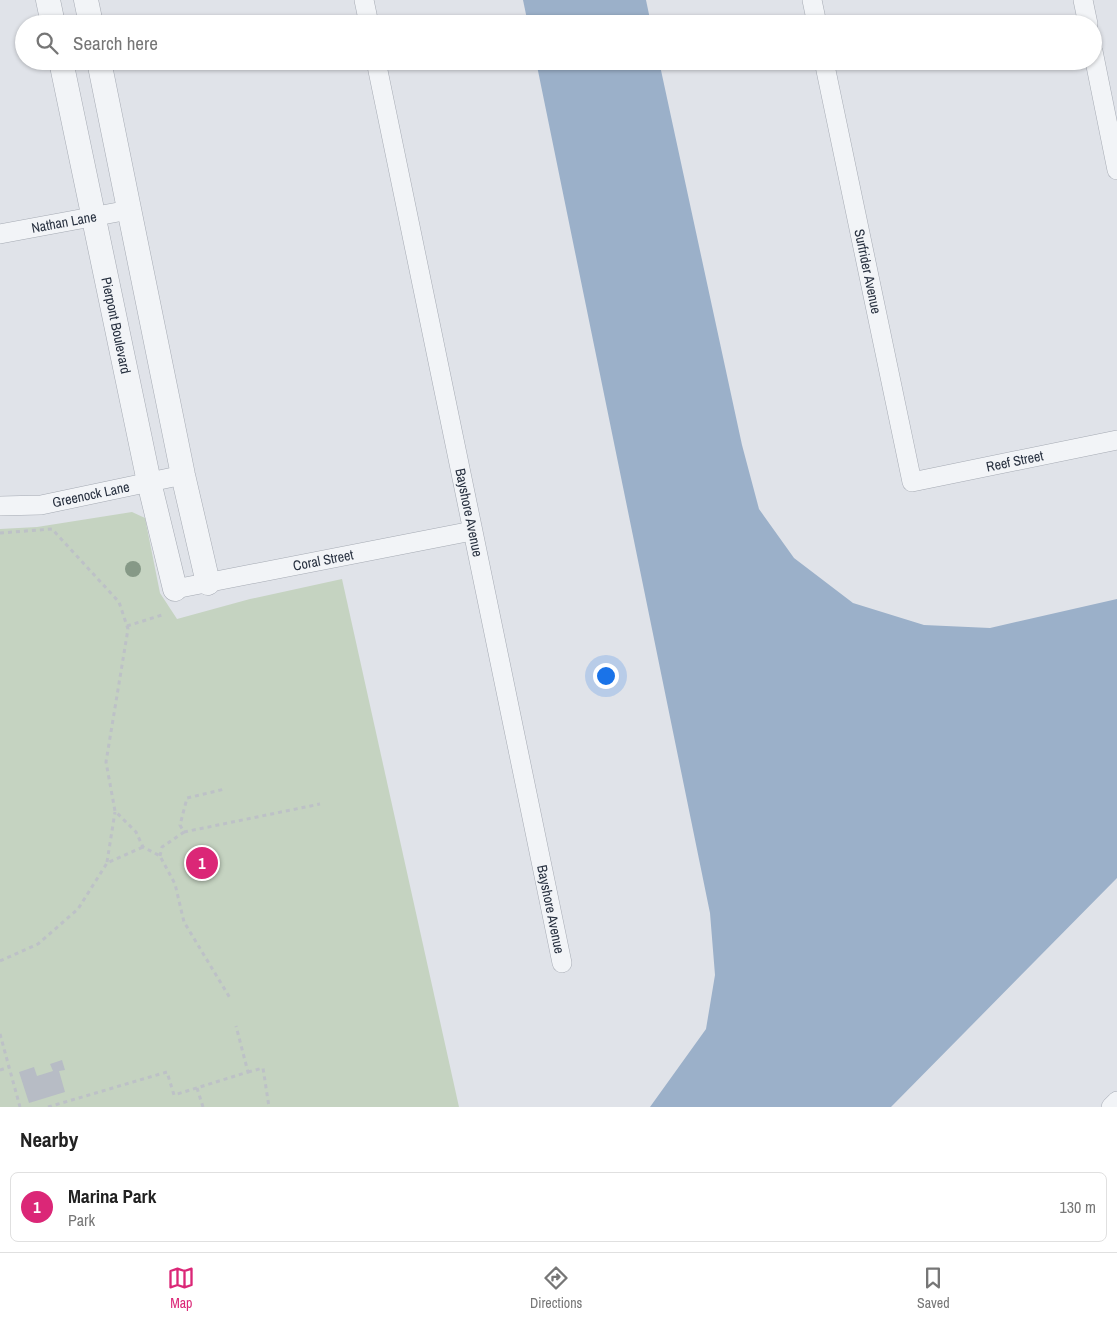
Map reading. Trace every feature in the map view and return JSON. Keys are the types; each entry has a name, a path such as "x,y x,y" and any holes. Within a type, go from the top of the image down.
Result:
{"street":[{"path":"48,0 51,15"},
{"path":"86,0 89,15"},
{"path":"364,0 367,15"},
{"path":"812,0 815,15"},
{"path":"1083,0 1086,15"},
{"name":"Pierpont Boulevard","path":"63,70 149,482 175,589"},
{"path":"100,70 183,475 208,583"},
{"name":"Bayshore Avenue","path":"378,70 562,963"},
{"name":"Surfrider Avenue","path":"826,70 912,482"},
{"path":"1097,70 1117,170"},
{"name":"Nathan Lane","path":"0,234 128,210"},
{"name":"Reef Street","path":"912,482 1117,440"},
{"name":"Greenock Lane","path":"0,506 41,505 183,475"},
{"name":"Coral Street","path":"175,589 472,531"},
{"path":"1111,1107 1117,1101"}],"path":[{"path":"0,533 52,529 118,602 127,626 106,762 115,811 107,863 78,909 38,944 0,961"},
{"path":"127,626 162,615"},
{"path":"184,832 180,825 187,798 225,789"},
{"path":"160,856 162,847 184,832 320,804"},
{"path":"115,811 136,832 143,847 160,856 175,884 184,922 230,998"},
{"path":"107,863 143,847"},
{"path":"236,1026 248,1072"},
{"path":"0,1034 20,1107"},
{"path":"0,1070 9,1067"},
{"path":"48,1107 167,1072 174,1095 263,1068 269,1107"},
{"path":"197,1088 203,1107"}],"green space":[{"path":"132,512 145,518 160,593 177,619 250,599 342,579 459,1107 0,1107 0,529 37,527"}],"water":[{"path":"523,0 646,0 649,15 526,15"},
{"path":"538,70 661,70 742,445 759,509 794,558 853,603 924,625 990,628 1117,599 1117,878 891,1107 650,1107 706,1029 715,975 710,913"}],"building":[{"path":"62,1060 65,1070 59,1071 65,1092 29,1103 19,1072 34,1067 37,1076 53,1071 50,1064"}],"place":[{"name":"Marina Park","path":"202,863"}]}
